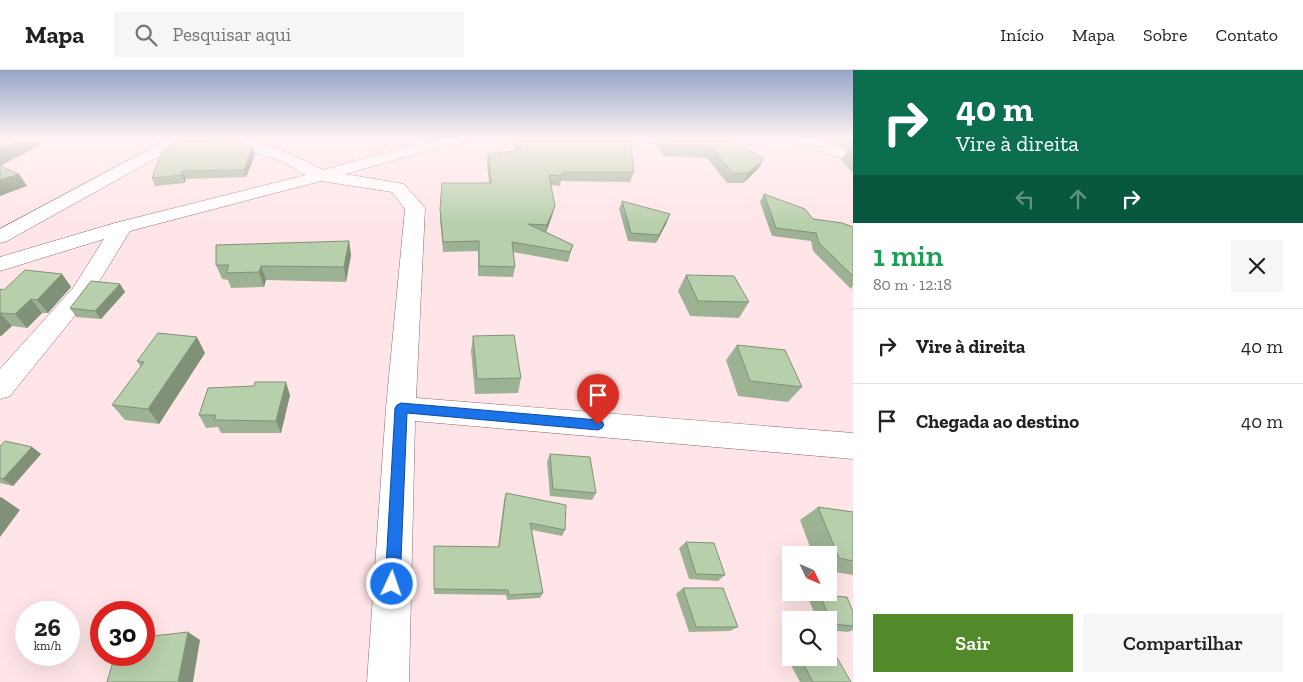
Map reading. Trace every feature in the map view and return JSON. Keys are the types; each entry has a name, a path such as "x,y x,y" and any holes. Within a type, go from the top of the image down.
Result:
{"street":[{"path":"0,237 126,168"},
{"path":"306,168 321,176 398,188 415,208 401,408 388,682"},
{"path":"0,264 122,227 351,168"},
{"path":"398,188 403,168"},
{"path":"0,388 81,293 122,227"},
{"path":"401,408 853,446"}],"building":[{"path":"0,168 19,174 0,180"},
{"path":"156,168 245,168 244,170 183,171 182,175 152,178"},
{"path":"489,168 633,168 634,172 563,172 562,176 549,175 555,206 547,225 528,224 573,245 570,252 512,242 515,267 479,266 479,241 443,242 440,209 442,183 491,183"},
{"path":"728,168 754,168 748,173 732,173"},
{"path":"764,194 805,209 813,219 842,223 853,227 853,276 819,243 816,233 776,228"},
{"path":"622,201 670,214 659,235 631,233"},
{"path":"349,241 344,267 261,266 259,272 226,273 229,265 216,265 216,245"},
{"path":"25,270 62,274 37,300 31,299 15,314 0,313 0,289 4,290"},
{"path":"686,275 734,276 749,302 698,301"},
{"path":"91,281 120,284 95,311 70,308"},
{"path":"158,333 197,337 148,409 112,405 144,362 137,361"},
{"path":"514,335 521,378 477,379 473,336"},
{"path":"737,345 785,350 802,387 750,381"},
{"path":"255,382 286,382 276,421 214,420 216,415 199,415 208,388 254,386"},
{"path":"5,441 32,447 3,479 0,478 0,446"},
{"path":"550,454 590,457 596,493 553,489"},
{"path":"506,493 566,505 565,530 530,523 543,593 509,595 508,590 434,589 434,546 499,547"},
{"path":"818,507 853,512 853,561 839,558 838,546 834,546"},
{"path":"686,542 714,543 725,575 696,574"},
{"path":"683,588 723,588 738,627 696,627"},
{"path":"838,596 847,597 853,612 853,626 837,624 837,611 827,611 822,601 838,601"},
{"path":"188,632 178,682 107,682 112,666 155,666 155,636"},
{"path":"837,658 851,682 813,682 804,666 837,666"}],"route":[{"path":"392,584 401,408 598,425"}]}
